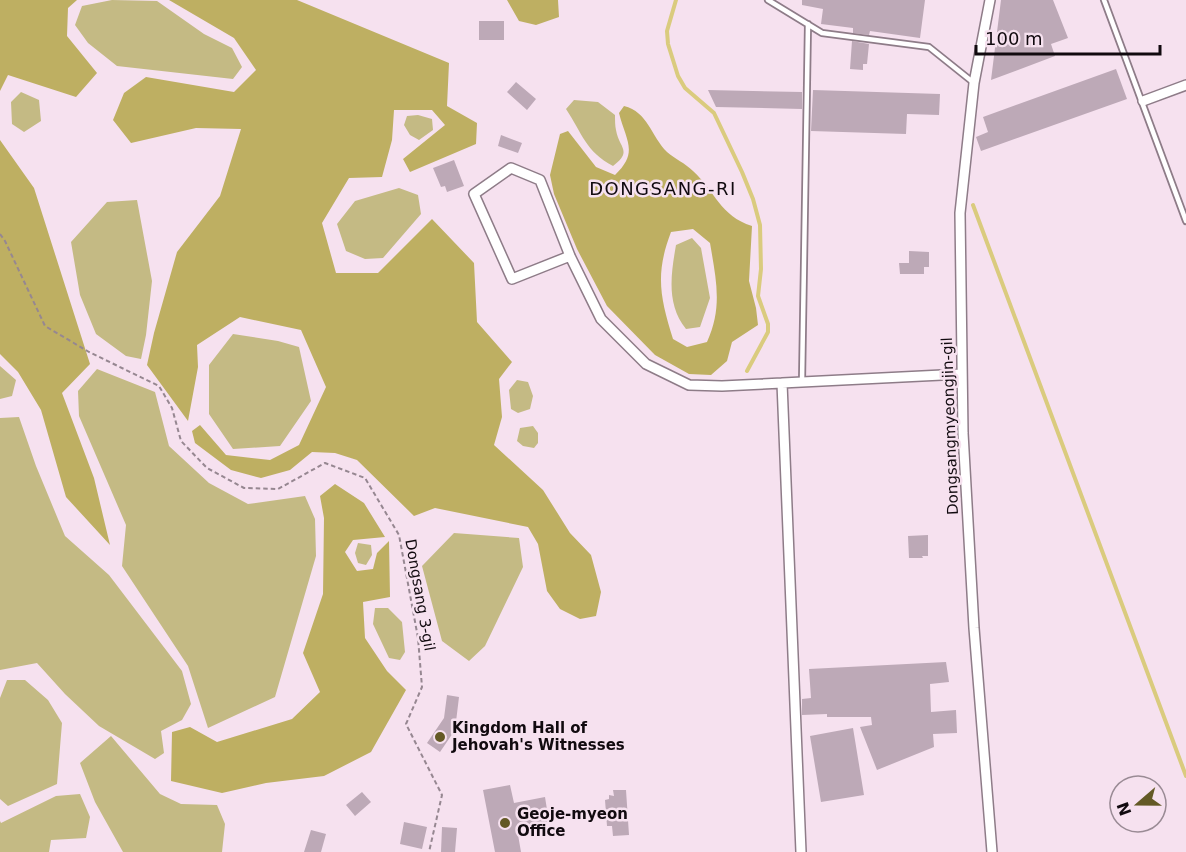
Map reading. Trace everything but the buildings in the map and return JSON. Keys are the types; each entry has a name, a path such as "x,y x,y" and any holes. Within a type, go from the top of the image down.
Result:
{"street":[{"name":"Dongsangmyeongjin-gil","path":"990,0 974,83 960,213 963,433 973,617 992,852"},
{"path":"1143,101 1186,85"},
{"path":"570,256 512,279 474,194 512,168 540,180 570,256 601,318 646,364 689,385 962,374"},
{"path":"782,383 801,852"}],"lane":[{"path":"768,0 822,33 929,46 974,83"},
{"path":"1104,0 1186,221"},
{"path":"802,382 808,24"}],"path":[{"name":"Dongsang 3-gil","path":"0,234 45,326 89,352 159,386 172,408 181,441 207,468 244,488 278,489 325,463 365,478 399,535 418,638 422,687 406,724 442,795 429,852"}],"shaded area":[{"path":"0,0 77,0 68,8 67,36 97,73 76,97 8,75 0,91"},
{"path":"112,0 157,1 204,34 232,48 242,67 233,79 117,66 88,43 75,25 82,6"},
{"path":"169,0 297,0 449,63 447,106 477,123 476,144 410,172 403,159 445,125 432,110 394,110 392,140 382,177 349,178 322,223 336,273 378,273 432,219 474,263 477,322 512,362 499,379 502,417 494,445 543,490 570,533 591,555 601,592 596,616 580,619 560,609 547,591 538,544 528,527 435,508 414,516 357,460 335,453 312,452 290,470 261,478 231,470 195,443 192,431 200,425 226,455 270,460 299,445 326,387 301,330 240,317 197,345 198,367 188,421 147,365 177,252 220,196 241,129 196,128 131,143 113,120 124,93 146,77 234,92 256,70 234,38"},
{"path":"507,0 558,0 559,17 536,25 519,21"},
{"path":"21,92 39,100 41,121 24,132 12,124 11,102"},
{"path":"574,100 598,102 615,115 616,130 624,153 613,166 590,148 566,109"},
{"path":"624,106 639,113 667,152 693,171 732,216 752,226 749,281 758,325 732,342 727,361 711,375 689,374 655,355 607,306 577,249 554,194 550,175 560,134 568,131 596,167 615,175 622,167 627,160 629,146 619,113","holes":["693,229 710,243 717,293 715,317 707,342 687,347 673,339 662,298 661,273 666,247 671,232"]},
{"path":"418,115 432,119 433,130 419,140 410,135 404,125 407,116"},
{"path":"0,140 34,188 90,364 62,393 94,478 110,545 66,497 41,410 18,372 0,354"},
{"path":"399,188 418,195 421,214 383,258 365,259 346,251 337,224 355,201"},
{"path":"137,200 152,281 141,359 126,356 96,334 80,295 71,242 107,202"},
{"path":"692,238 701,248 710,298 700,327 686,329 675,309 672,278 676,245"},
{"path":"233,334 278,341 299,347 311,401 280,446 233,449 209,414 209,365"},
{"path":"0,366 16,380 12,396 0,399"},
{"path":"97,369 155,392 169,446 209,483 248,504 305,496 315,519 316,556 275,697 208,728 188,666 122,566 126,525 79,416 78,391"},
{"path":"517,380 528,382 533,396 530,409 518,413 511,409 509,390"},
{"path":"19,417 36,466 65,536 109,575 182,671 191,704 182,720 161,731 164,753 155,759 99,726 37,663 0,670 0,418"},
{"path":"533,426 538,433 538,443 534,448 523,446 517,441 520,428"},
{"path":"335,484 364,503 385,537 353,540 345,552 357,571 373,569 377,553 389,541 390,597 363,602 365,638 387,671 406,690 371,752 324,776 266,783 222,793 171,781 172,732 190,727 217,742 292,719 320,692 303,653 323,594 324,518 320,496"},
{"path":"454,533 519,538 523,567 485,646 469,661 442,641 422,566"},
{"path":"358,543 371,545 372,555 366,565 358,563 355,553"},
{"path":"375,608 388,608 402,622 405,652 400,660 389,658 373,624"},
{"path":"7,680 25,680 48,700 62,723 57,784 8,806 0,799 0,698"},
{"path":"111,736 160,794 181,804 217,805 225,824 222,852 123,852 95,802 80,763"},
{"path":"80,794 90,817 86,838 51,840 49,852 0,852 0,821 1,823 56,796"}],"waterway":[{"path":"676,0 667,31 668,44 678,76 685,88 714,113 742,172 760,225 761,269 758,296 768,324 768,332 747,371"},
{"path":"973,205 1186,776"}],"place":[{"name":"Kingdom Hall of Jehovah's Witnesses","path":"440,737"},
{"name":"Geoje-myeon Office","path":"505,823"}],"district":[{"name":"DONGSANG-RI","path":"663,188"}]}
